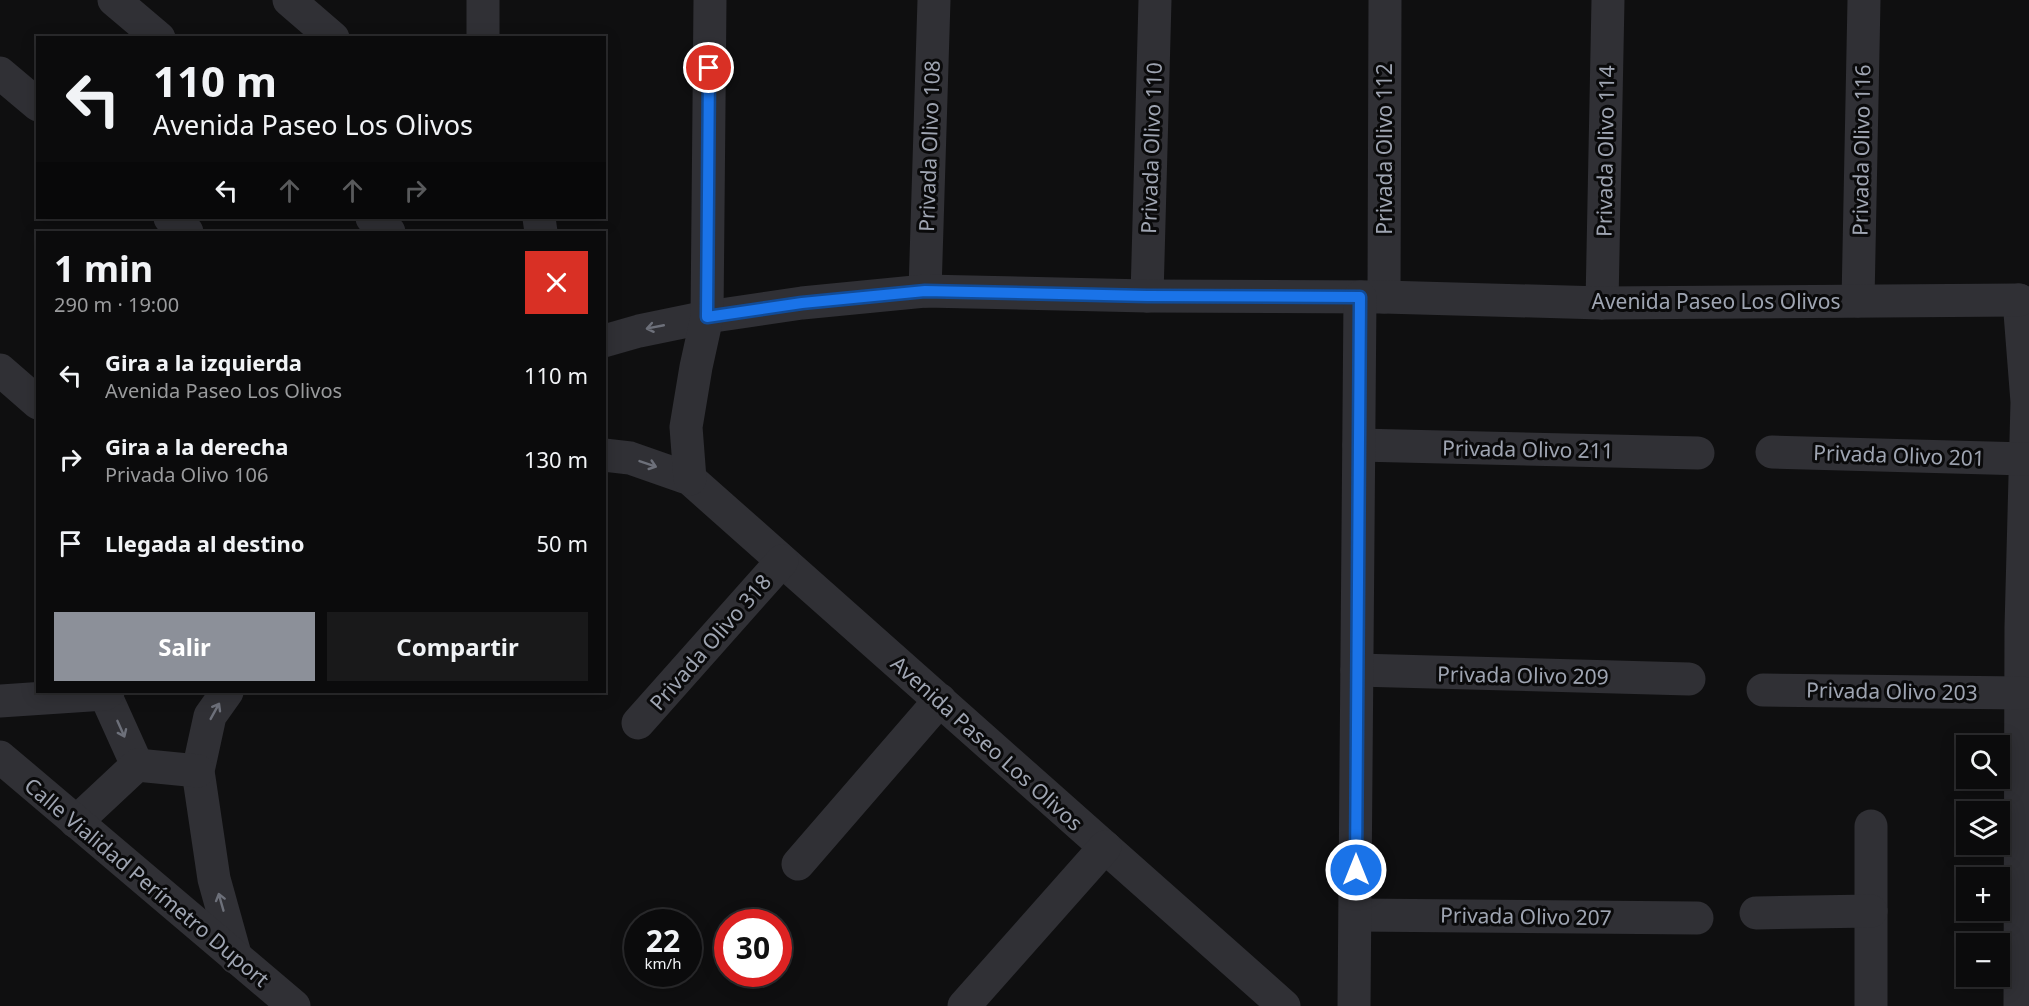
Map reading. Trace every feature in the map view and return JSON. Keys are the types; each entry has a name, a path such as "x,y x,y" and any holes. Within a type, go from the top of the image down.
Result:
{"street":[{"path":"114,0 157,36"},
{"path":"289,0 331,36"},
{"path":"483,0 483,36"},
{"path":"690,479 686,427 707,317 710,0"},
{"name":"Privada Olivo 108","path":"925,291 933,0"},
{"name":"Privada Olivo 110","path":"1147,296 1155,0"},
{"name":"Privada Olivo 112","path":"1354,1006 1359,445 1372,297 1385,0"},
{"name":"Privada Olivo 114","path":"1602,303 1608,0"},
{"name":"Privada Olivo 116","path":"1858,301 1864,0"},
{"path":"0,73 36,103"},
{"path":"171,219 186,231"},
{"path":"373,219 388,231"},
{"name":"Avenida Paseo Los Olivos","path":"606,340 707,317 802,303 925,291 1147,296 1372,297 1602,303 2024,297 2028,403 2022,693 2024,863 2020,1006"},
{"path":"0,370 36,401"},
{"name":"Privada Olivo 211","path":"1359,445 1698,453"},
{"name":"Privada Olivo 201","path":"1772,452 2026,459"},
{"name":"Avenida Paseo Los Olivos","path":"606,455 630,458 690,479 1105,847 1272,1002"},
{"name":"Privada Olivo 318","path":"638,723 782,561"},
{"name":"Privada Olivo 209","path":"1357,670 1689,679"},
{"name":"Privada Olivo 203","path":"1762,690 2022,693"},
{"path":"0,701 106,693 137,765"},
{"path":"226,693 210,716 198,771 214,879 236,958 255,1006"},
{"path":"798,864 940,700"},
{"name":"Calle Vialidad Perímetro Duport","path":"0,757 294,1006"},
{"path":"76,822 137,765 198,771"},
{"path":"1871,826 1871,1006"},
{"path":"964,1006 1105,847"},
{"path":"1756,913 1871,911"},
{"name":"Privada Olivo 207","path":"1356,915 1697,918"}],"route":[{"path":"709,68 707,317 802,303 925,291 1147,296 1360,297 1356,870"}]}
